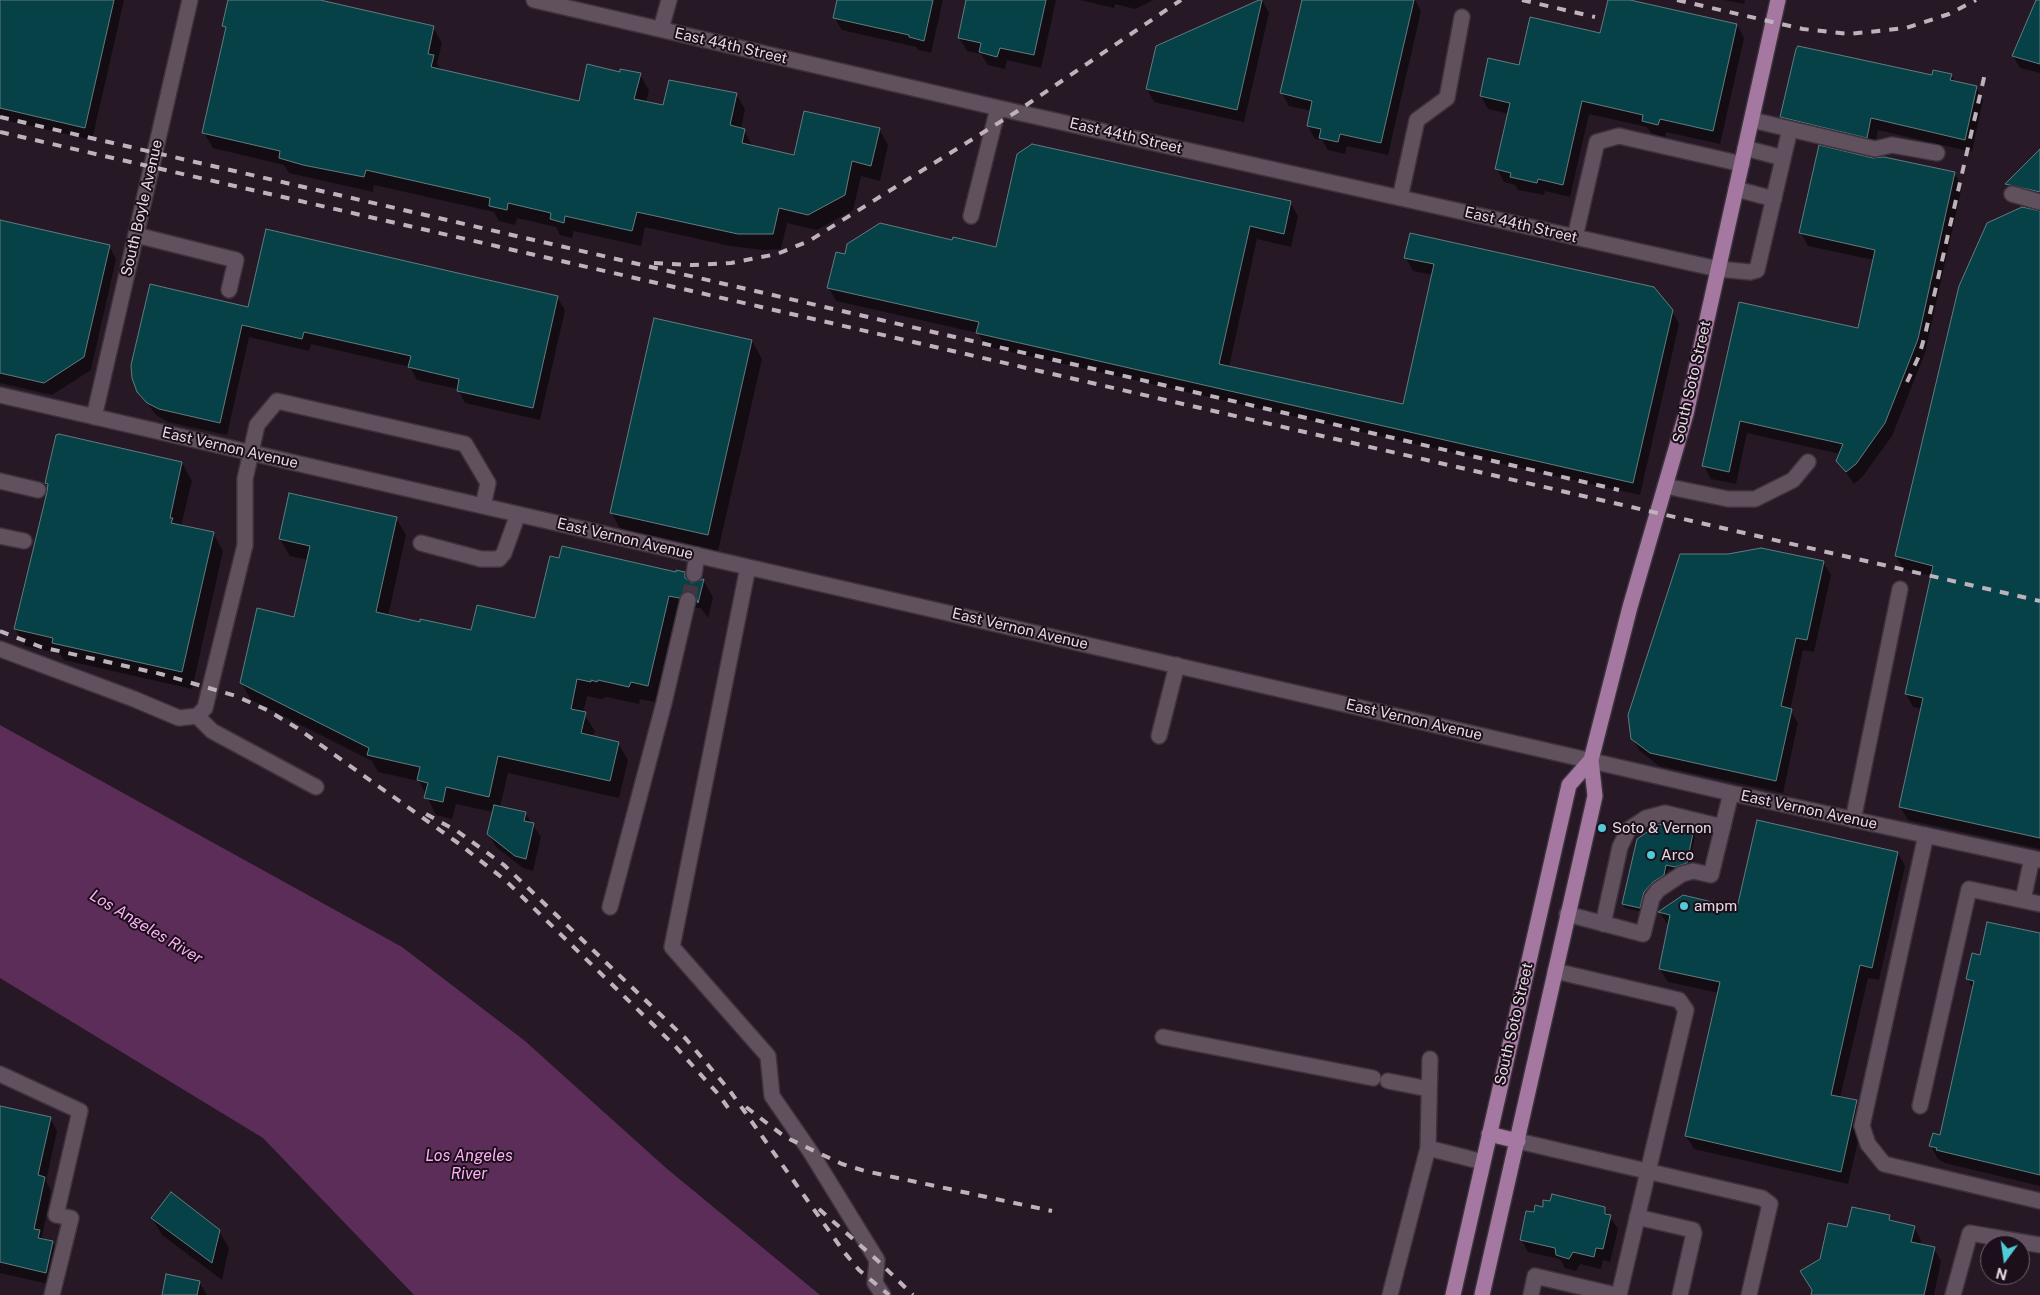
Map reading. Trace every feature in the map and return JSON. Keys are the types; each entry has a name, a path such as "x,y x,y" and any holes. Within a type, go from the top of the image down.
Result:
{"main road":[{"name":"South Soto Street","path":"1482,1295 1595,796 1591,760 1632,599 1686,414 1778,0"},
{"name":"South Soto Street","path":"1453,1295 1568,785 1591,760"},
{"path":"1489,1134 1518,1141"}],"street":[{"name":"South Boyle Avenue","path":"94,417 190,0"},
{"name":"East 44th Street","path":"534,0 998,108 1718,269 1750,272 1757,270 1774,199"},
{"path":"661,29 669,0"},
{"path":"1400,198 1417,120 1447,98 1462,17"},
{"path":"971,216 998,108"},
{"path":"1752,120 1875,149 1892,145 1937,153"},
{"path":"1736,189 1774,199 1790,129"},
{"path":"1575,237 1597,142 1619,136 1742,164"},
{"path":"1745,148 1783,158"},
{"path":"2012,194 2040,202"},
{"path":"136,235 236,260 229,290"},
{"name":"East Vernon Avenue","path":"0,395 1731,793 2036,859"},
{"path":"0,649 134,699 179,718 197,716 206,708 245,544 245,479 257,425 277,401 465,444 488,483 483,506"},
{"path":"1665,486 1728,499 1755,498 1793,480 1808,462"},
{"path":"0,481 38,490"},
{"path":"421,543 482,559 499,559 504,553 518,514"},
{"path":"0,536 24,541"},
{"path":"694,574 697,555"},
{"path":"748,567 672,947 768,1056 772,1096 810,1151 877,1260 875,1283 883,1295"},
{"path":"1853,820 1900,589"},
{"path":"610,907 664,703 688,600"},
{"path":"1159,736 1177,665"},
{"path":"197,716 212,731 316,787"},
{"path":"1567,914 1643,934 1652,898 1658,890 1682,874 1693,871 1711,875 1731,793"},
{"path":"1602,924 1620,848 1628,830 1646,818 1665,813 1723,827"},
{"path":"1926,836 1862,1126 1868,1144 1884,1164 2040,1201"},
{"path":"2023,900 2036,859"},
{"path":"1920,1106 1969,889 2040,904"},
{"path":"1531,1295 1535,1276 1618,1295 1686,1010 1679,1000 1555,971"},
{"path":"1163,1037 1429,1090"},
{"path":"1390,1295 1428,1148 1430,1059"},
{"path":"0,1074 80,1111 56,1215 71,1218 52,1295"},
{"path":"1518,1141 1746,1192 1762,1198 1770,1204 1749,1295"},
{"path":"1428,1148 1483,1162"},
{"path":"1637,1217 1693,1230 1694,1233 1680,1295"},
{"path":"1953,1295 1970,1233 2040,1245"}],"water":[{"name":"Los Angeles River","path":"0,725 402,947 525,1041 666,1168 820,1295 414,1295 263,1138 0,978"}],"building":[{"path":"0,0 114,0 85,128 0,108"},
{"path":"228,0 320,0 434,26 428,54 434,55 431,67 579,101 587,64 620,72 620,69 641,73 634,99 663,105 669,80 737,93 730,125 745,129 742,143 794,155 804,111 880,128 871,166 852,161 845,195 808,215 779,208 773,234 738,234 637,212 632,231 565,216 564,223 550,219 551,213 508,203 507,210 489,206 490,198 366,170 364,177 303,165 279,158 280,151 202,133 226,27 222,26"},
{"path":"837,0 933,0 924,41 909,37 909,35 833,18"},
{"path":"966,0 1046,0 1034,55 1000,48 997,57 979,52 981,43 958,38"},
{"path":"1262,0 1237,110 1146,89 1156,46"},
{"path":"1302,0 1414,0 1381,143 1340,134 1338,142 1319,138 1321,129 1307,126 1312,101 1280,93"},
{"path":"1608,0 1630,0 1737,24 1713,131 1660,119 1658,125 1642,121 1643,115 1582,101 1563,185 1538,179 1537,183 1510,177 1511,173 1495,169 1510,103 1480,96 1488,58 1519,65 1530,17 1600,33"},
{"path":"2036,0 2040,0 2040,64 2012,56"},
{"path":"1798,46 1932,75 1933,70 1952,74 1950,80 1977,86 1965,140 1871,118 1867,138 1780,117"},
{"path":"1032,144 1291,201 1284,234 1250,226 1219,364 1403,404 1434,264 1404,258 1410,233 1654,287 1673,310 1633,483 976,333 979,322 827,288 836,252 845,254 847,244 880,223 952,240 953,237 996,247 1017,154"},
{"path":"1819,145 1873,158 1884,157 1955,172 1918,339 1885,423 1856,464 1846,472 1836,461 1843,444 1740,421 1729,472 1702,466 1739,302 1858,328 1875,250 1799,233"},
{"path":"2040,149 2040,192 2005,184"},
{"path":"2022,207 2040,211 2040,838 1899,807 1923,698 1905,694 1933,566 1895,556 1959,286 1987,223"},
{"path":"0,220 110,245 84,357 44,383 0,373"},
{"path":"266,229 558,296 533,408 457,391 459,379 408,367 411,356 304,332 302,339 242,325 220,423 159,409 147,403 137,392 132,378 131,365 150,284 248,307"},
{"path":"654,318 752,340 708,535 610,513"},
{"path":"59,434 182,462 170,518 173,518 171,523 214,532 182,672 52,643 53,638 14,629 47,492 48,484 45,483 56,435"},
{"path":"289,493 397,517 376,612 420,622 420,619 471,630 477,605 535,618 550,556 559,558 562,546 676,572 676,570 685,572 685,578 692,583 704,579 698,603 695,594 691,591 685,591 679,598 669,596 648,686 631,682 629,687 598,680 597,682 591,680 591,682 577,679 571,709 586,712 581,733 619,742 610,781 498,756 489,797 446,787 443,802 424,798 428,783 417,780 420,767 367,755 369,748 240,683 257,608 294,617 310,546 279,539"},
{"path":"1761,548 1824,561 1807,640 1796,638 1781,706 1792,709 1776,781 1650,753 1631,739 1628,715 1680,554 1728,554"},
{"path":"494,805 526,812 524,821 534,823 526,859 515,856 487,834"},
{"path":"1757,820 1898,852 1872,968 1860,965 1831,1095 1857,1100 1841,1172 1685,1136 1720,982 1659,969 1670,915 1658,912 1683,895 1737,908"},
{"path":"1659,824 1693,833 1687,863 1675,867 1666,865 1664,875 1653,882 1644,892 1640,908 1622,904 1637,839"},
{"path":"1987,922 2040,933 2040,1175 1936,1150 1937,1148 1929,1146 1933,1133 1940,1135 1974,981 1966,979 1972,953 1980,955"},
{"path":"0,1106 51,1117 38,1175 45,1177 34,1229 40,1230 38,1238 53,1241 46,1273 0,1262"},
{"path":"171,1192 220,1230 212,1263 151,1218"},
{"path":"1552,1194 1605,1207 1605,1214 1611,1215 1603,1249 1596,1248 1594,1257 1573,1252 1569,1259 1556,1255 1555,1248 1520,1240 1526,1211 1534,1212 1535,1205 1543,1207 1543,1200 1550,1201"},
{"path":"1852,1207 1890,1215 1889,1220 1915,1226 1911,1242 1935,1247 1924,1295 1811,1295 1812,1290 1800,1271 1820,1259 1828,1223 1847,1227"},
{"path":"166,1274 200,1281 197,1295 162,1295"}],"tunnel":[{"path":"688,600 694,574"}],"railway":[{"path":"654,263 692,265 731,263 777,254 809,241 1016,112 1181,0"},
{"path":"1522,0 1595,17"},
{"path":"1677,0 1803,29 1849,34 1906,28 1949,14 1976,0"},
{"path":"1907,382 1919,356 1925,335 1986,69"},
{"path":"0,117 1619,490"},
{"path":"0,132 2040,601"},
{"path":"0,631 41,647 161,674 236,696 267,710 297,728 458,843 505,880 675,1046 719,1095 731,1112"},
{"path":"426,814 457,831 504,865 686,1039 730,1091 844,1252 859,1270 889,1295"},
{"path":"746,1107 785,1137 842,1164 865,1171 1052,1211"},
{"path":"819,1209 877,1260 913,1295"}],"place":[{"name":"Soto & Vernon","path":"1602,828"},
{"name":"Arco","path":"1651,855"},
{"name":"ampm","path":"1684,906"}]}
